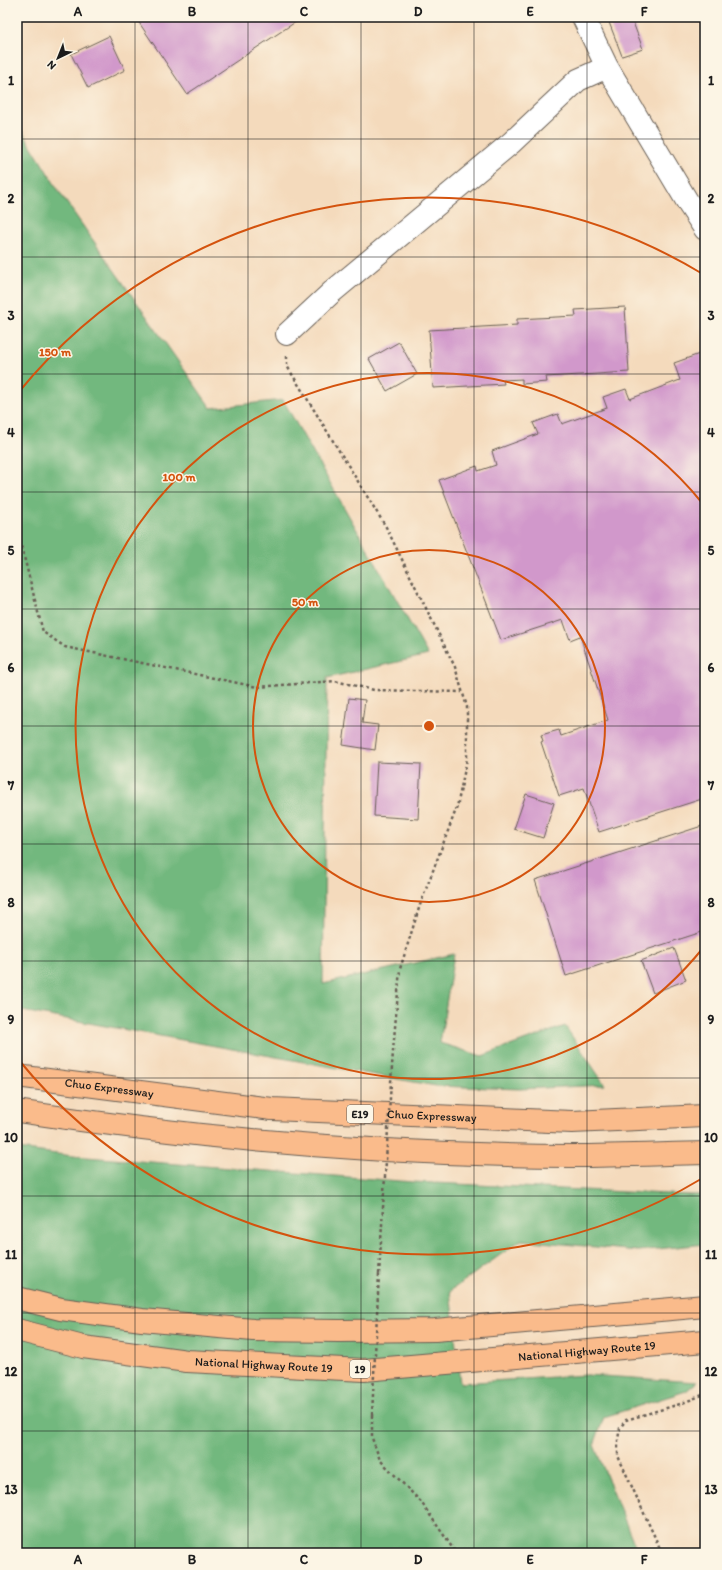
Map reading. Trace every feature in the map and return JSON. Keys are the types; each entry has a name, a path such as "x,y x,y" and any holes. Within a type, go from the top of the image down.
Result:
{"highway":[{"name":"Chuo Expressway","path":"17,1076 272,1110 572,1122 705,1116"},
{"path":"17,1111 105,1124 233,1138 410,1151 574,1156 705,1153"},
{"path":"17,1298 61,1309 142,1320 253,1330 435,1330 705,1306"},
{"name":"National Highway Route 19","path":"17,1330 83,1347 187,1361 364,1370 705,1342"}],"street":[{"path":"582,17 607,67 705,229"},
{"path":"287,334 332,292 511,143 578,80 607,67"}],"path":[{"path":"287,334 288,366 386,527 455,667 467,707 467,759 458,807 420,905 400,969 383,1208 372,1415 372,1438 380,1460 421,1502 456,1553"},
{"path":"17,529 43,632 65,647 257,688 335,681 374,690 462,692"},
{"path":"662,1553 618,1456 618,1439 620,1428 626,1420 680,1404 705,1394"}],"green space":[{"path":"17,123 62,196 211,408 283,400 428,655 327,678 323,984 454,954 440,1043 482,1056 565,1026 605,1085 520,1089 436,1086 17,1010"},
{"path":"17,1149 73,1156 413,1182 705,1195 705,1244 638,1251 521,1240 450,1291 460,1383 586,1375 697,1382 686,1391 604,1417 594,1445 638,1553 17,1553"}],"building":[{"path":"143,17 303,17 187,94 138,21"},
{"path":"607,17 631,17 643,49 622,56"},
{"path":"109,36 125,70 88,88 71,54"},
{"path":"625,307 629,372 546,377 547,382 522,384 522,379 503,380 504,384 433,388 429,330 517,325 517,319 576,316 575,310"},
{"path":"399,342 417,374 387,391 369,359"},
{"path":"705,352 705,798 599,832 584,788 559,796 541,742 543,741 541,735 559,730 561,736 608,720 580,636 570,640 563,620 501,640 439,480 477,466 478,471 496,465 492,451 538,434 533,423 558,414 562,424 607,408 603,397 626,389 630,399 680,380 674,363"},
{"path":"349,698 365,700 362,723 378,725 375,750 343,745"},
{"path":"377,762 421,764 418,819 374,816"},
{"path":"526,794 554,803 543,838 514,829"},
{"path":"705,825 705,931 566,976 535,880"},
{"path":"674,948 686,980 653,993 641,961"}]}
